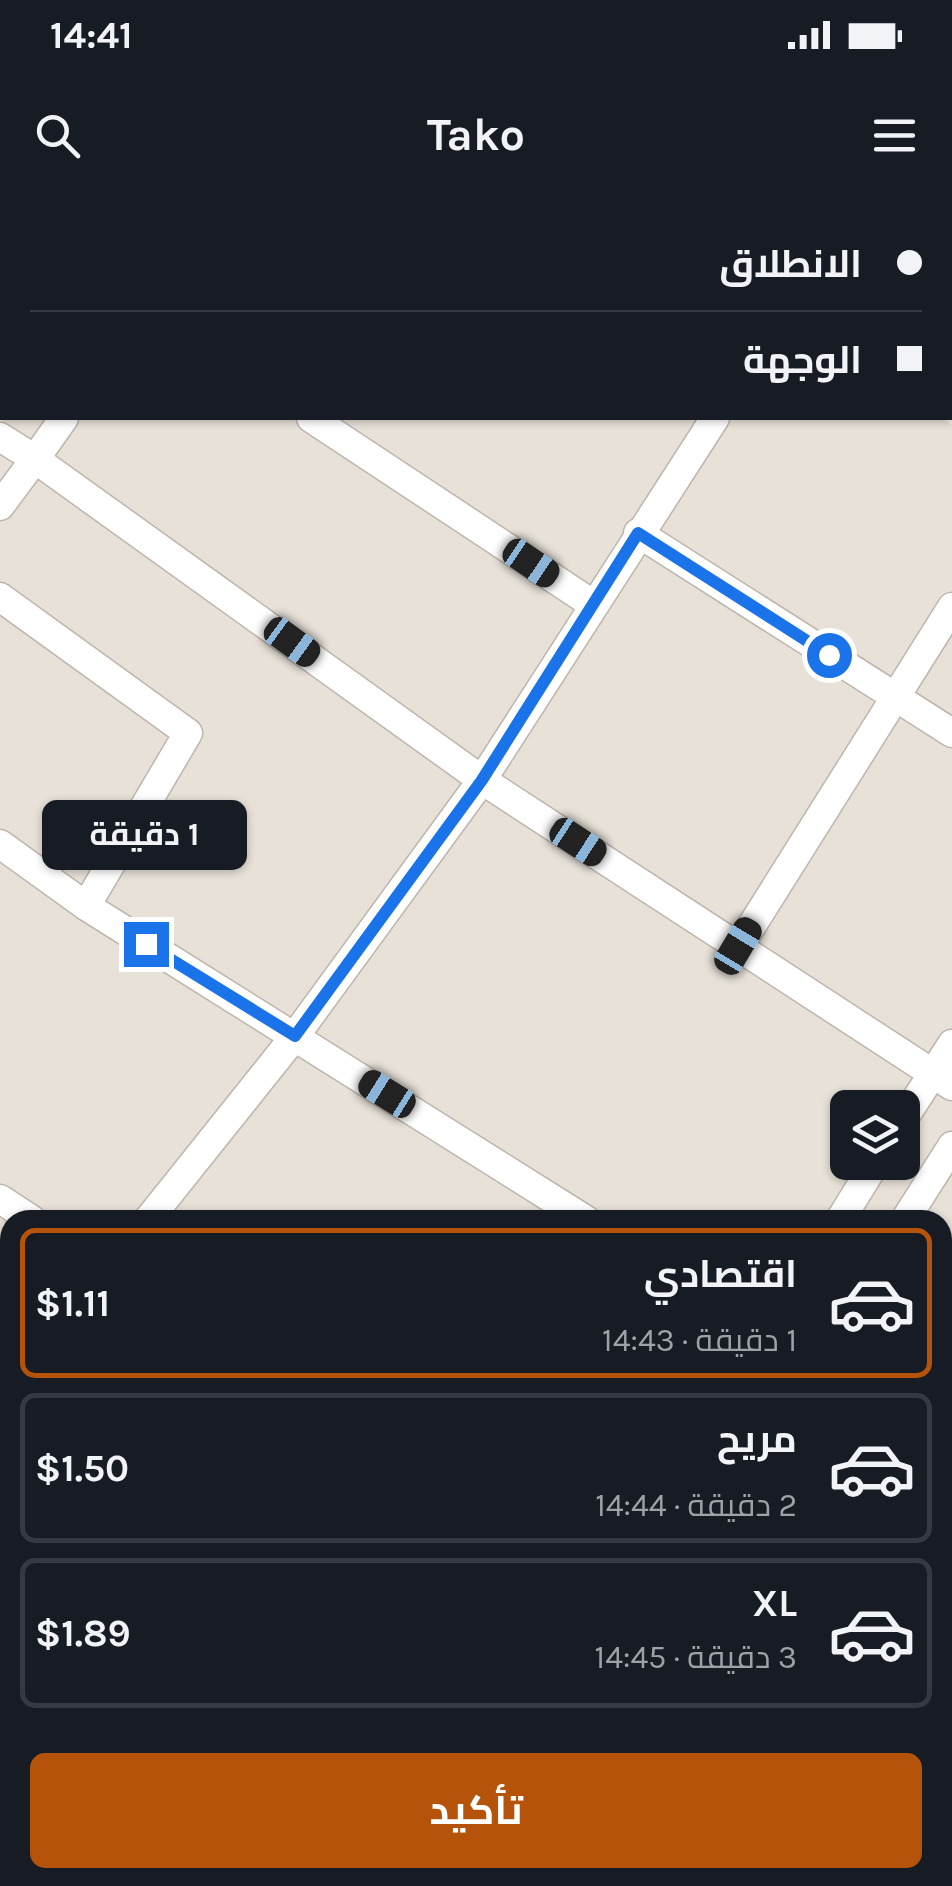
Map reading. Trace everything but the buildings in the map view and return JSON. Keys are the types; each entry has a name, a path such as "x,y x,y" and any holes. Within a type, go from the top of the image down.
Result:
{"street":[{"path":"0,506 63,420"},
{"path":"315,420 594,605"},
{"path":"156,1210 295,1036 482,780 714,420"},
{"path":"0,437 482,780 942,1080"},
{"path":"638,533 952,732"},
{"path":"0,597 188,733 86,906"},
{"path":"738,946 952,608"},
{"path":"0,844 86,906 564,1210"},
{"path":"920,1103 942,1080 952,1044"},
{"path":"910,1210 952,1146"},
{"path":"846,1210 865,1180"}],"shaded area":[{"path":"0,420 944,420 952,424 952,1210 0,1210"}],"route":[{"path":"146,944 295,1036 482,780 638,533 829,655"}]}
